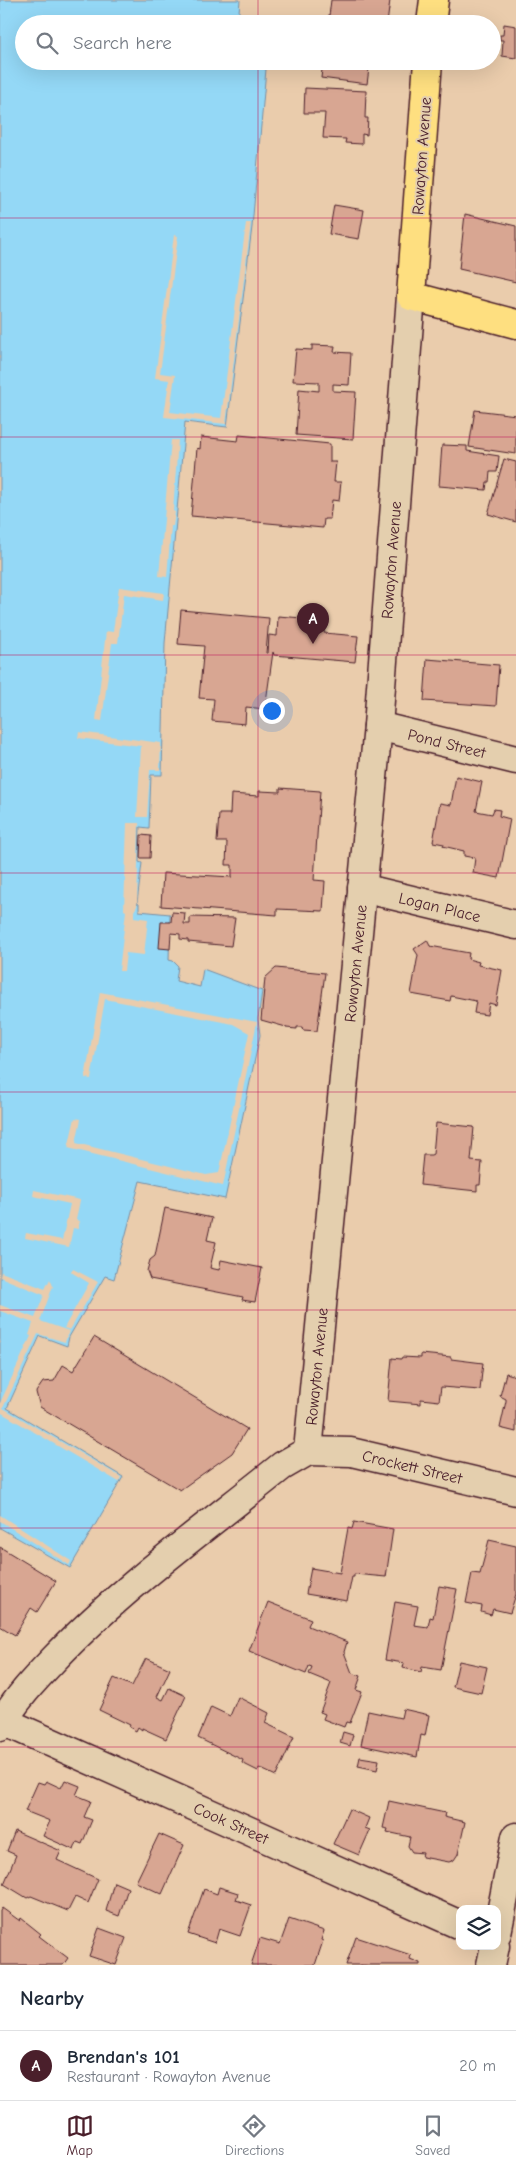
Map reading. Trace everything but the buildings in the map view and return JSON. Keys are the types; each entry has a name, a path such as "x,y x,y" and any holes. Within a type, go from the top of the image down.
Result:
{"main road":[{"path":"433,15 434,0"},
{"name":"Rowayton Avenue","path":"411,296 427,70"},
{"path":"411,296 516,324"}],"street":[{"name":"Rowayton Avenue","path":"308,1451 378,726 411,296"},
{"name":"Pond Street","path":"378,726 516,760"},
{"name":"Logan Place","path":"362,888 516,925"},
{"name":"Crockett Street","path":"308,1451 351,1452 516,1491"},
{"path":"1,1724 18,1699 77,1635 130,1588 282,1466 308,1451"},
{"name":"Cook Street","path":"1,1724 456,1923"},
{"path":"501,1912 516,1837"},
{"path":"491,1965 493,1950"}],"water":[{"path":"0,0 240,0 239,15 15,15 15,70 266,70 252,227 227,427 185,422 165,643 162,775 151,775 149,828 140,827 139,862 142,863 137,903 139,904 139,911 170,914 169,960 178,966 176,981 200,987 203,969 262,991 258,1019 260,1035 225,1199 140,1181 114,1279 105,1276 69,1337 67,1346 40,1336 7,1408 123,1477 70,1568 0,1528"}],"pier":[{"path":"246,223 251,223 226,424 164,417 169,380 155,378 174,235 178,236 160,373 175,375 170,412 221,418"},
{"path":"171,440 178,440 173,511 175,512 173,526 171,526 167,577 159,576"},
{"path":"119,587 164,593 163,600 124,594 118,643 112,643 102,721 96,720 106,631 113,632"},
{"path":"79,732 161,743 160,770 150,770 147,817 137,817 141,746 78,738"},
{"path":"127,823 139,823 137,906 134,911 134,917 148,919 144,955 126,953 124,971 119,971 126,911 124,910"},
{"path":"100,992 257,1022 223,1186 68,1148 75,1118 81,1119 76,1143 206,1175 219,1173 249,1033 233,1024 105,999 91,1079 85,1078"},
{"path":"34,1190 80,1200 76,1220 80,1221 78,1229 73,1228 69,1247 25,1238 26,1233 62,1240 70,1204 33,1196"},
{"path":"73,1269 98,1282 70,1330 64,1328 89,1283 71,1272"},
{"path":"1,1272 45,1289 50,1279 53,1286 40,1321 69,1331 65,1342 38,1334 3,1408 121,1477 119,1482 0,1412 0,1403 31,1336 29,1335 33,1323 0,1311 0,1305 35,1318 44,1295 0,1277"},
{"path":"0,1515 71,1561 69,1565 0,1521"}],"place":[{"name":"Brendan's 101","path":"313,644"}]}
